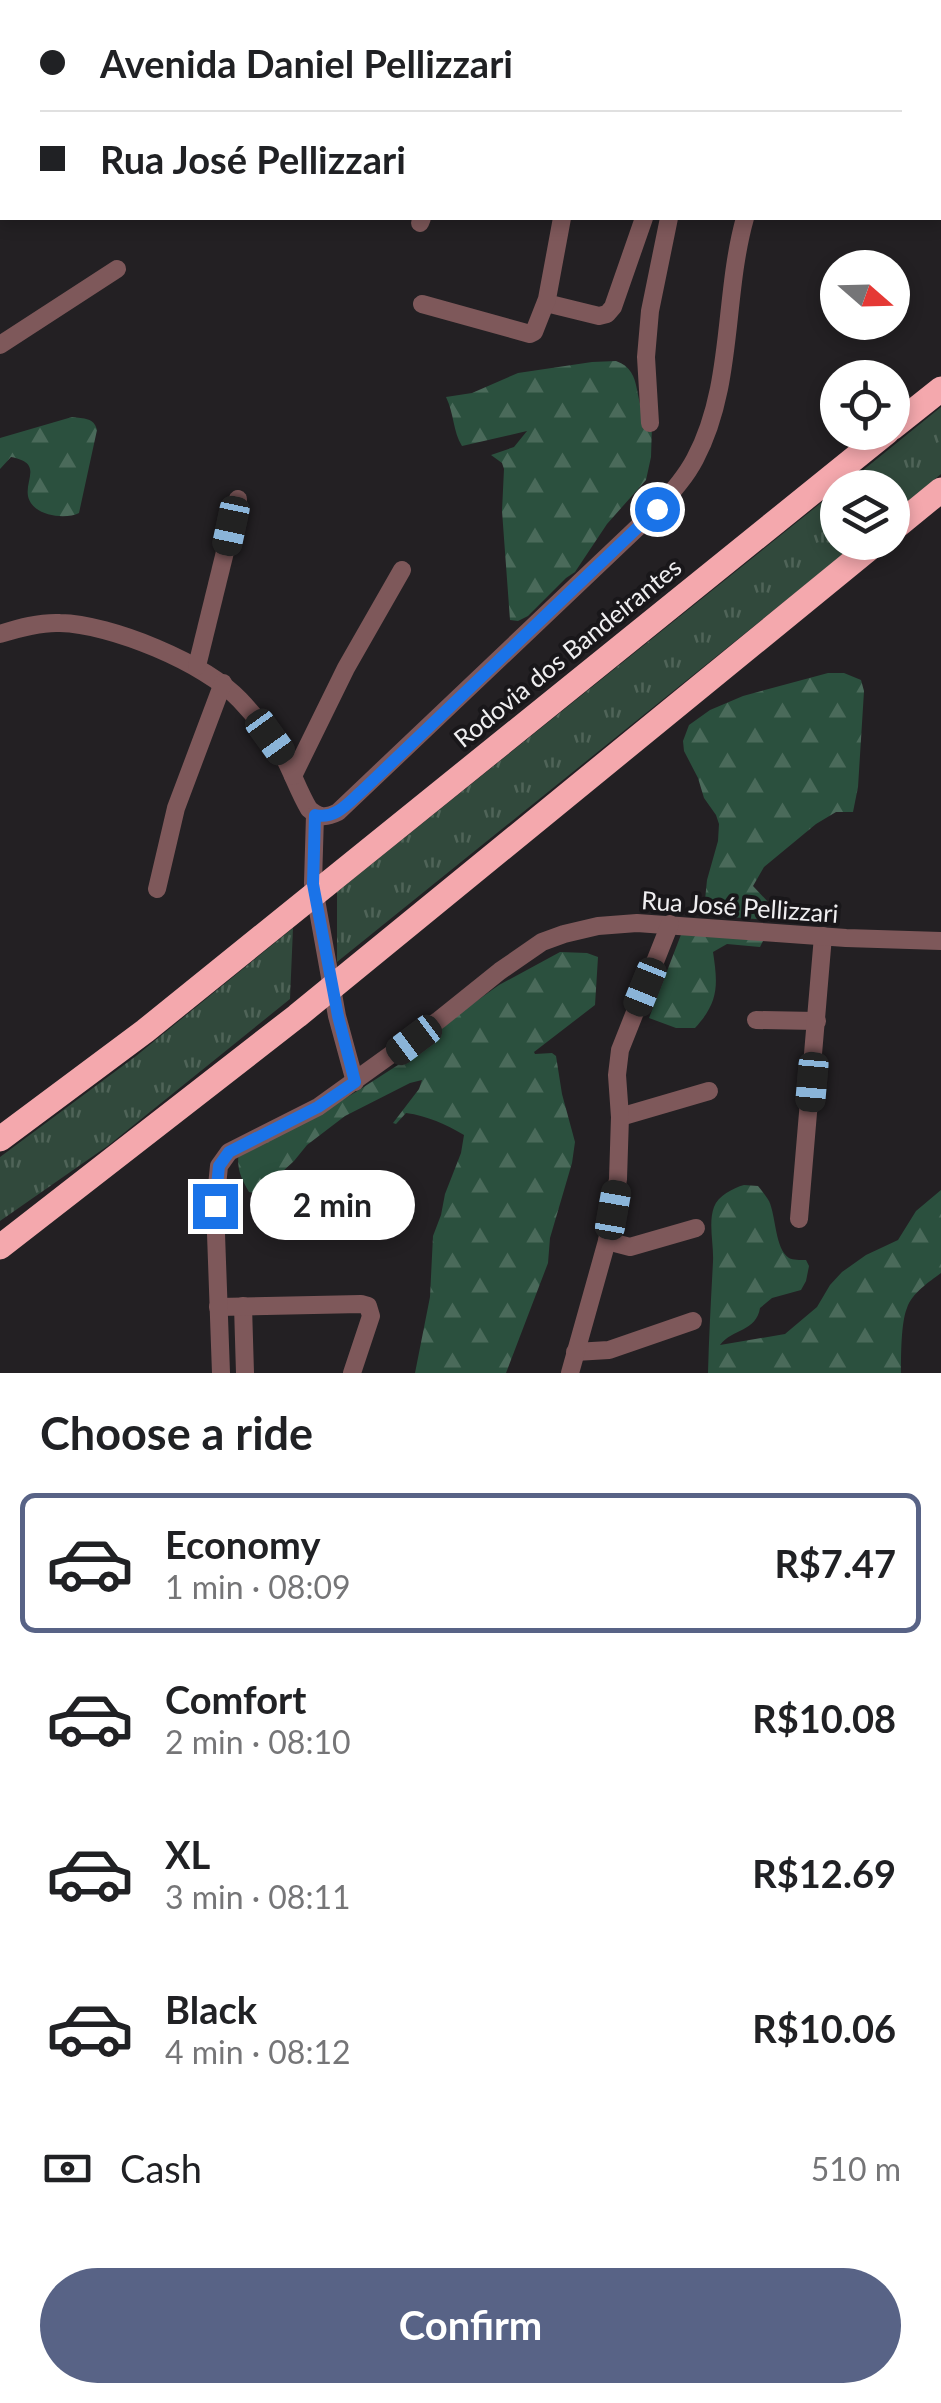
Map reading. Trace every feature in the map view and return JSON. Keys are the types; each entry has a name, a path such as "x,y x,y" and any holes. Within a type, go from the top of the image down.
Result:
{"highway":[{"name":"Rodovia dos Bandeirantes","path":"910,414 941,389"},
{"name":"Rodovia dos Bandeirantes","path":"0,1139 145,1031 865,450"},
{"path":"910,515 941,490"},
{"path":"0,1247 297,1016 855,560"}],"street":[{"path":"422,304 534,332 546,303 562,220"},
{"path":"546,303 599,316 607,314 613,307 643,220"},
{"path":"650,422 646,357 650,312 670,220"},
{"path":"315,815 328,817 338,812 364,789 678,486 709,426 718,390 736,250 744,220"},
{"path":"0,345 117,269"},
{"path":"197,666 238,499"},
{"path":"293,776 346,668 402,570"},
{"path":"0,634 26,626 59,623 122,636 197,666 222,683 270,737 315,815 313,884 355,1082"},
{"path":"157,889 176,808 222,683"},
{"name":"Rua José Pellizzari","path":"221,1373 215,1206 217,1174 223,1158 318,1107 355,1082 542,942 598,926 636,923 941,941"},
{"path":"570,1373 607,1241 618,1179 620,1050 670,924"},
{"path":"799,1219 823,936"},
{"path":"756,1020 816,1021"},
{"path":"620,1117 709,1091"},
{"path":"607,1241 630,1247 696,1228"},
{"path":"243,1306 245,1373"},
{"path":"218,1307 368,1306 371,1316 352,1373"},
{"path":"575,1352 608,1350 693,1321"}],"green space":[{"path":"616,361 631,372 641,408 652,425 646,480 607,524 575,572 528,616 510,620 502,511 504,469 491,455 514,447 527,431 462,446 446,397 472,393 518,373"},
{"path":"941,407 941,474 910,500 910,470 863,470 888,450 910,450 910,432"},
{"path":"72,417 91,421 97,430 79,513 50,515 31,503 27,463 11,457 0,469 0,438"},
{"path":"820,504 820,560 836,560 337,962 337,892"},
{"path":"828,673 844,673 861,680 864,691 853,812 836,812 816,824 764,867 753,886 780,921 696,914 705,900 719,824 684,751 689,725 710,710 743,696"},
{"path":"293,928 290,999 109,1145 0,1221 0,1157 136,1056"},
{"path":"682,932 765,937 760,947 727,944 713,952 715,993 709,1010 695,1028 676,1028 649,1018"},
{"path":"560,952 598,957 595,1005 534,1052 556,1056 575,1142 550,1238 548,1263 506,1373 415,1373 430,1297 433,1236 464,1135 414,1114 406,1113 393,1123 422,1080 345,1116 307,1145 258,1194 249,1192 242,1177 239,1151 300,1125 359,1090 412,1056 443,1025 499,985"},
{"path":"744,1185 758,1186 769,1201 784,1254 806,1260 809,1266 801,1290 772,1298 760,1308 754,1322 720,1345 785,1334 817,1307 842,1272 898,1240 916,1211 941,1190 941,1273 917,1293 907,1308 901,1373 708,1373 712,1213 722,1196"}],"route":[{"path":"215,1206 219,1166 229,1152 318,1107 355,1082 313,884 315,815 328,817 338,812 364,789 657,509"}]}
